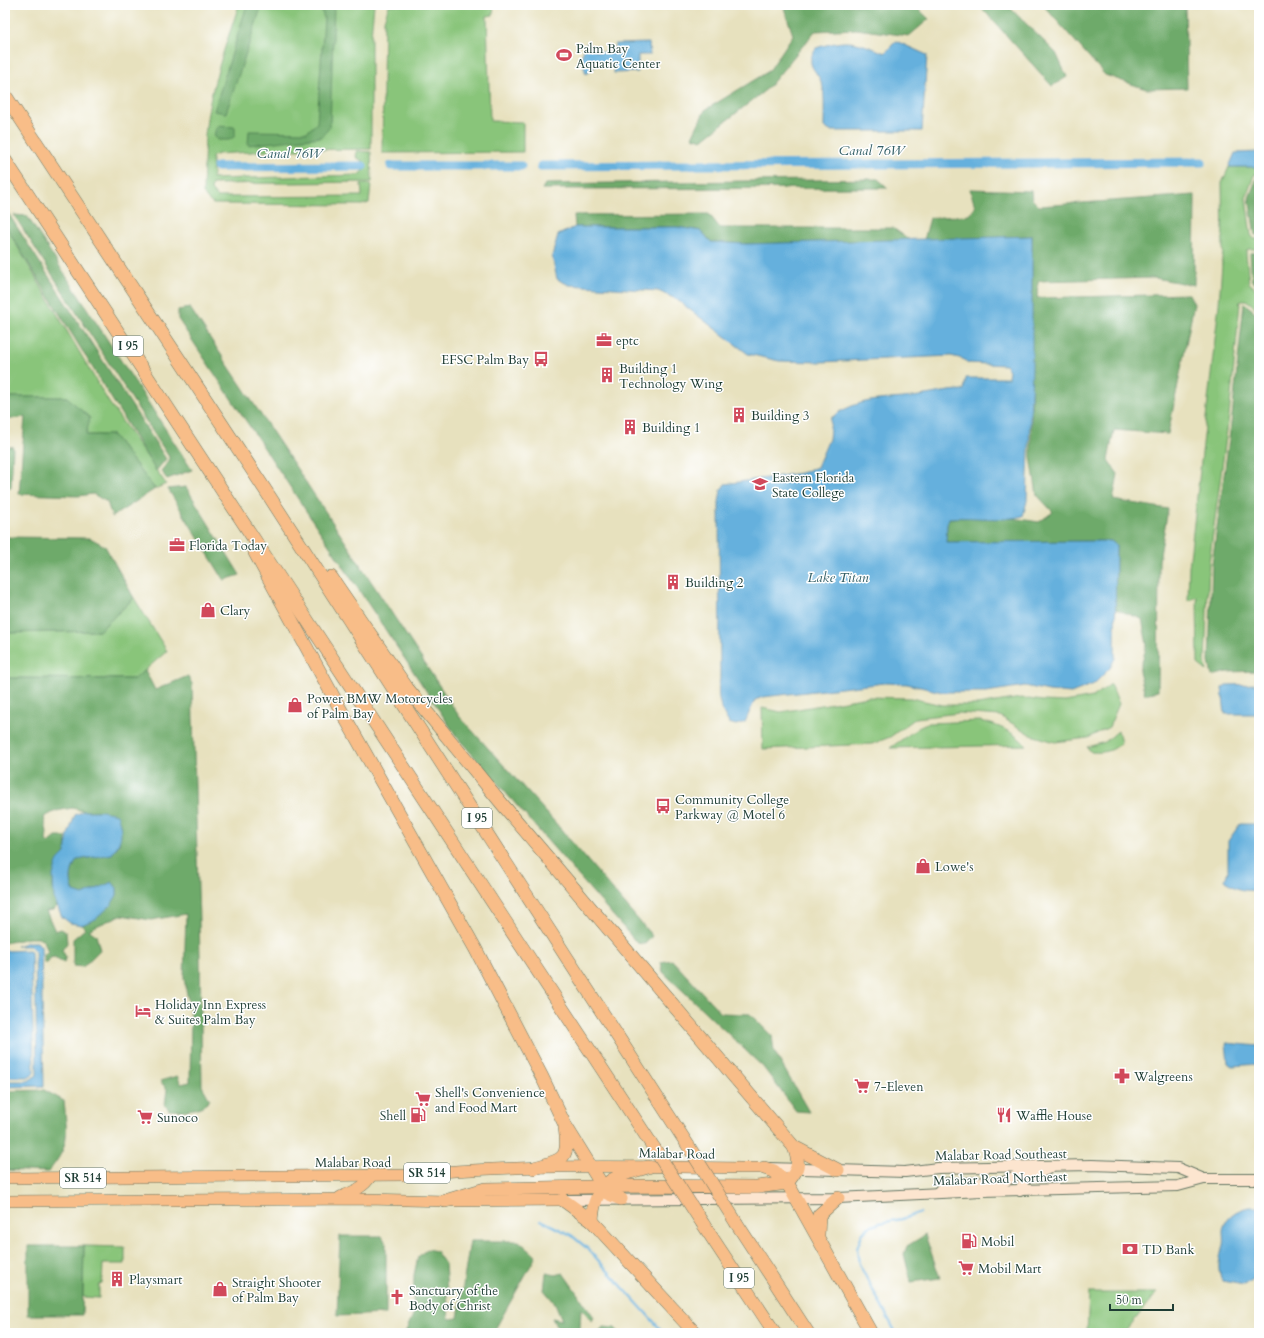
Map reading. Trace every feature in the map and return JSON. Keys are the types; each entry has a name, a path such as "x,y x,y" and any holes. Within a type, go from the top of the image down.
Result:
{"highway":[{"name":"I 95","path":"5,95 264,488 690,1147 737,1224 808,1333"},
{"name":"I 95","path":"5,160 775,1333"},
{"path":"264,488 294,523 407,688 503,805 794,1146 838,1170"},
{"path":"240,518 260,563 475,948 542,1077 565,1125 607,1193 621,1199"},
{"path":"534,1168 559,1161 565,1154 567,1137 565,1125"},
{"path":"445,1201 485,1189 757,1187 787,1183 798,1169 798,1158 794,1146"},
{"path":"592,1221 595,1199 603,1187 618,1175 648,1167"},
{"path":"764,1168 774,1171 787,1183 797,1198 871,1333"},
{"path":"818,1235 819,1215 838,1198"},
{"path":"563,1200 592,1221 695,1333"}],"main road":[{"name":"Malabar Road Southeast","path":"798,1169 905,1172 938,1168 1031,1166 1178,1168 1204,1179"},
{"path":"937,1193 946,1183 1004,1182 1031,1166"},
{"path":"1020,1191 1024,1180 1054,1166"},
{"name":"Malabar Road","path":"5,1178 371,1176 534,1168 591,1167 798,1169"},
{"path":"336,1199 359,1189 367,1183 371,1176"},
{"path":"1204,1179 1259,1179"},
{"name":"Malabar Road Northeast","path":"797,1198 838,1198 937,1193 1178,1186 1204,1179"},
{"name":"SR 514","path":"5,1201 336,1199 445,1201 797,1198"}],"green space":[{"path":"239,5 374,5 371,36 371,149 285,150 218,154 212,157 213,179 358,175 363,171 364,162 356,157 357,151 371,152 372,182 212,184 211,190 217,197 362,196 361,184 371,184 369,203 362,205 213,204 203,193 205,135 210,102 218,69"},
{"path":"247,5 262,5 226,113 214,111"},
{"path":"320,5 334,5 330,127 321,137 248,145 249,131 307,132 317,123 324,18"},
{"path":"389,5 494,5 493,15 487,16 490,121 523,122 523,152 382,153 384,20"},
{"path":"783,5 914,5 929,19 909,36 856,29 815,31 768,88 702,140 692,137 705,110 769,71 793,35"},
{"path":"979,5 1007,5 1056,53 1067,77 1052,86"},
{"path":"1043,5 1185,5 1187,88 1146,89 1105,75"},
{"path":"217,126 235,127 235,136 229,140 217,140 214,135"},
{"path":"1229,167 1259,167 1259,173 1254,175 1246,198 1251,235 1254,239 1259,239 1259,249 1248,249 1246,253 1249,283 1259,291 1259,310 1246,300 1242,300 1239,303 1229,416 1209,563 1205,662 1207,671 1198,664 1197,597 1188,601 1189,567 1219,304 1223,251 1222,183"},
{"path":"1257,177 1259,177 1259,235 1255,235 1249,198"},
{"path":"878,179 888,188 542,189 545,184"},
{"path":"970,189 1031,191 1032,199 1039,206 1195,195 1194,285 1154,278 1038,281 1037,298 1189,294 1194,304 1168,434 1114,430 1108,460 1118,474 1113,500 1168,509 1159,561 1158,691 1145,694 1139,671 1147,645 1142,619 1115,609 1116,545 1111,541 946,542 947,524 949,518 994,517 1039,522 1053,512 1037,495 1031,457 1032,236 924,240 930,218 969,215 975,207"},
{"path":"8,213 166,459 156,471 5,225 5,214"},
{"path":"709,214 720,228 893,228 910,240 746,244 711,242 701,231 677,227 575,227 574,215"},
{"path":"14,215 27,216 192,470 167,479 161,471 169,461 169,457"},
{"path":"5,225 108,401 166,484 155,489 113,435 86,435 67,397 5,397"},
{"path":"1256,252 1259,254 1259,286 1252,281 1250,253"},
{"path":"1244,303 1259,315 1259,671 1228,672 1212,676 1209,662 1212,564 1232,417"},
{"path":"190,308 459,716 553,820 652,936 645,944 637,943 457,737 178,319 178,310"},
{"path":"5,397 67,397 90,418 86,435 113,435 155,489 112,517 107,502 93,494 78,496 19,494 25,417 5,420"},
{"path":"5,446 13,447 11,488 5,490"},
{"path":"186,487 240,575 224,580 168,489"},
{"path":"5,537 90,538 105,546 134,598 99,631 5,633"},
{"path":"134,598 167,651 135,679 5,678 5,633 99,631"},
{"path":"145,670 155,690 188,676 192,684 200,955 202,1086 210,1100 202,1106 186,1110 169,1110 165,1105 167,1089 160,1081 177,1076 181,1084 190,1082 191,1017 184,978 186,914 151,920 121,915 92,928 89,930 96,935 100,950 83,967 73,966 73,939 85,929 82,925 97,918 117,895 117,888 112,882 83,895 73,892 72,887 72,872 77,860 112,854 120,843 102,811 84,811 72,808 56,811 44,817 47,832 46,841 49,843 56,837 66,837 65,853 57,864 53,885 53,892 57,906 53,910 46,911 55,931 61,929 66,932 67,943 62,950 66,957 64,962 54,957 50,958 47,963 44,962 44,954 48,952 44,941 38,938 29,938 5,943 5,678 134,679"},
{"path":"1111,684 1119,704 1109,727 1088,738 1055,742 1031,735 1000,716 959,713 916,718 890,737 872,744 763,749 762,708 781,712 868,697 911,698 942,705 977,705 1021,698 1065,702 1093,697"},
{"path":"980,721 1005,730 1016,736 1026,745 890,748 918,728 929,723"},
{"path":"1118,731 1121,743 1114,748 1103,752 1091,752 1087,747 1105,742"},
{"path":"672,960 721,1013 750,1014 772,1036 774,1051 809,1112 796,1111 763,1067 663,972 661,962"},
{"path":"44,1090 64,1101 66,1139 61,1154 48,1172 5,1170 5,1091"},
{"path":"925,1235 940,1278 911,1282 904,1254 907,1246"},
{"path":"340,1236 382,1236 386,1243 386,1314 337,1316"},
{"path":"470,1241 519,1241 536,1256 493,1333 405,1333 413,1315 414,1275 418,1257 427,1249 436,1251 445,1264 449,1319 458,1318"},
{"path":"28,1246 84,1246 82,1315 28,1315"},
{"path":"84,1246 125,1247 125,1264 103,1264 102,1284 99,1285 99,1298 83,1297"},
{"path":"546,1273 556,1275 563,1273 594,1317 592,1321 581,1308 580,1329 574,1333 559,1331 552,1318 562,1320 555,1303 544,1290"},
{"path":"1089,1293 1157,1293 1124,1333 1087,1333"},
{"path":"603,1327 615,1328 620,1333 597,1333"}],"water":[{"path":"896,41 927,55 922,131 830,131 824,127 823,87 811,63 811,59 816,48 836,43 851,42 885,53"},
{"path":"586,43 597,52 614,52 615,44 649,43 650,55 638,55 638,72 614,73 613,64 598,64 586,74 581,58"},
{"path":"1259,152 1259,167 1229,167 1235,153"},
{"name":"Lake Titan","path":"575,227 677,227 701,231 711,242 746,244 1032,236 1032,367 1027,501 1023,516 1006,519 949,518 947,524 946,542 1111,541 1116,545 1115,658 1110,668 1094,684 1071,693 1049,691 1025,686 986,692 942,692 907,684 885,683 763,697 755,700 745,722 736,725 729,723 721,707 718,691 720,679 719,502 721,490 725,484 801,473 817,467 829,439 831,418 851,406 870,401 964,390 966,378 1008,378 1009,370 1005,365 968,363 963,359 951,356 821,362 779,361 748,354 676,299 658,291 569,285 557,279 552,256 558,235"},
{"path":"1259,684 1259,714 1225,714 1222,688 1226,685"},
{"path":"84,811 102,811 117,814 121,835 112,854 77,860 73,868 71,883 74,892 83,895 112,882 117,888 117,895 111,905 97,918 82,925 70,923 62,917 54,898 53,875 58,860 65,853 68,835 75,815"},
{"path":"1240,824 1259,824 1259,890 1240,890 1225,880 1228,871 1228,841"},
{"path":"29,942 37,942 41,946 44,1086 5,1087 5,1081 28,1081 37,1075 35,951 30,946 16,946"},
{"path":"5,951 31,951 34,1073 28,1077 5,1077"},
{"path":"1226,1043 1259,1046 1259,1064 1232,1066 1228,1063"},
{"path":"1250,1207 1259,1207 1259,1277 1252,1279 1244,1285 1222,1281 1219,1267 1224,1227 1232,1215 1240,1210"}],"waterway":[{"name":"Canal 76W","path":"541,166 1202,162"},
{"name":"Canal 76W","path":"217,167 363,166"},
{"name":"Canal 76W","path":"391,166 521,166"},
{"path":"896,1333 859,1264 857,1249 862,1234 869,1227 920,1213"},
{"path":"541,1220 571,1235 588,1249 664,1333"}],"place":[{"name":"Palm Bay Aquatic Center","path":"564,55"},
{"name":"eptc","path":"604,340"},
{"name":"EFSC Palm Bay","path":"541,359"},
{"name":"Building 1 Technology Wing","path":"607,375"},
{"name":"Building 3","path":"739,415"},
{"name":"Building 1","path":"630,427"},
{"name":"Eastern Florida State College","path":"760,484"},
{"name":"Florida Today","path":"177,545"},
{"name":"Building 2","path":"673,582"},
{"name":"Clary","path":"208,610"},
{"name":"Power BMW Motorcycles of Palm Bay","path":"295,705"},
{"name":"Community College Parkway @ Motel 6","path":"663,806"},
{"name":"Lowe's","path":"923,866"},
{"name":"Holiday Inn Express & Suites Palm Bay","path":"143,1011"},
{"name":"Walgreens","path":"1122,1076"},
{"name":"7-Eleven","path":"862,1086"},
{"name":"Shell's Convenience and Food Mart","path":"423,1099"},
{"name":"Shell","path":"418,1115"},
{"name":"Waffle House","path":"1004,1115"},
{"name":"Sunoco","path":"145,1117"},
{"name":"Mobil","path":"969,1241"},
{"name":"TD Bank","path":"1130,1249"},
{"name":"Mobil Mart","path":"966,1268"},
{"name":"Playsmart","path":"117,1279"},
{"name":"Straight Shooter of Palm Bay","path":"220,1289"},
{"name":"Sanctuary of the Body of Christ","path":"397,1297"}]}
